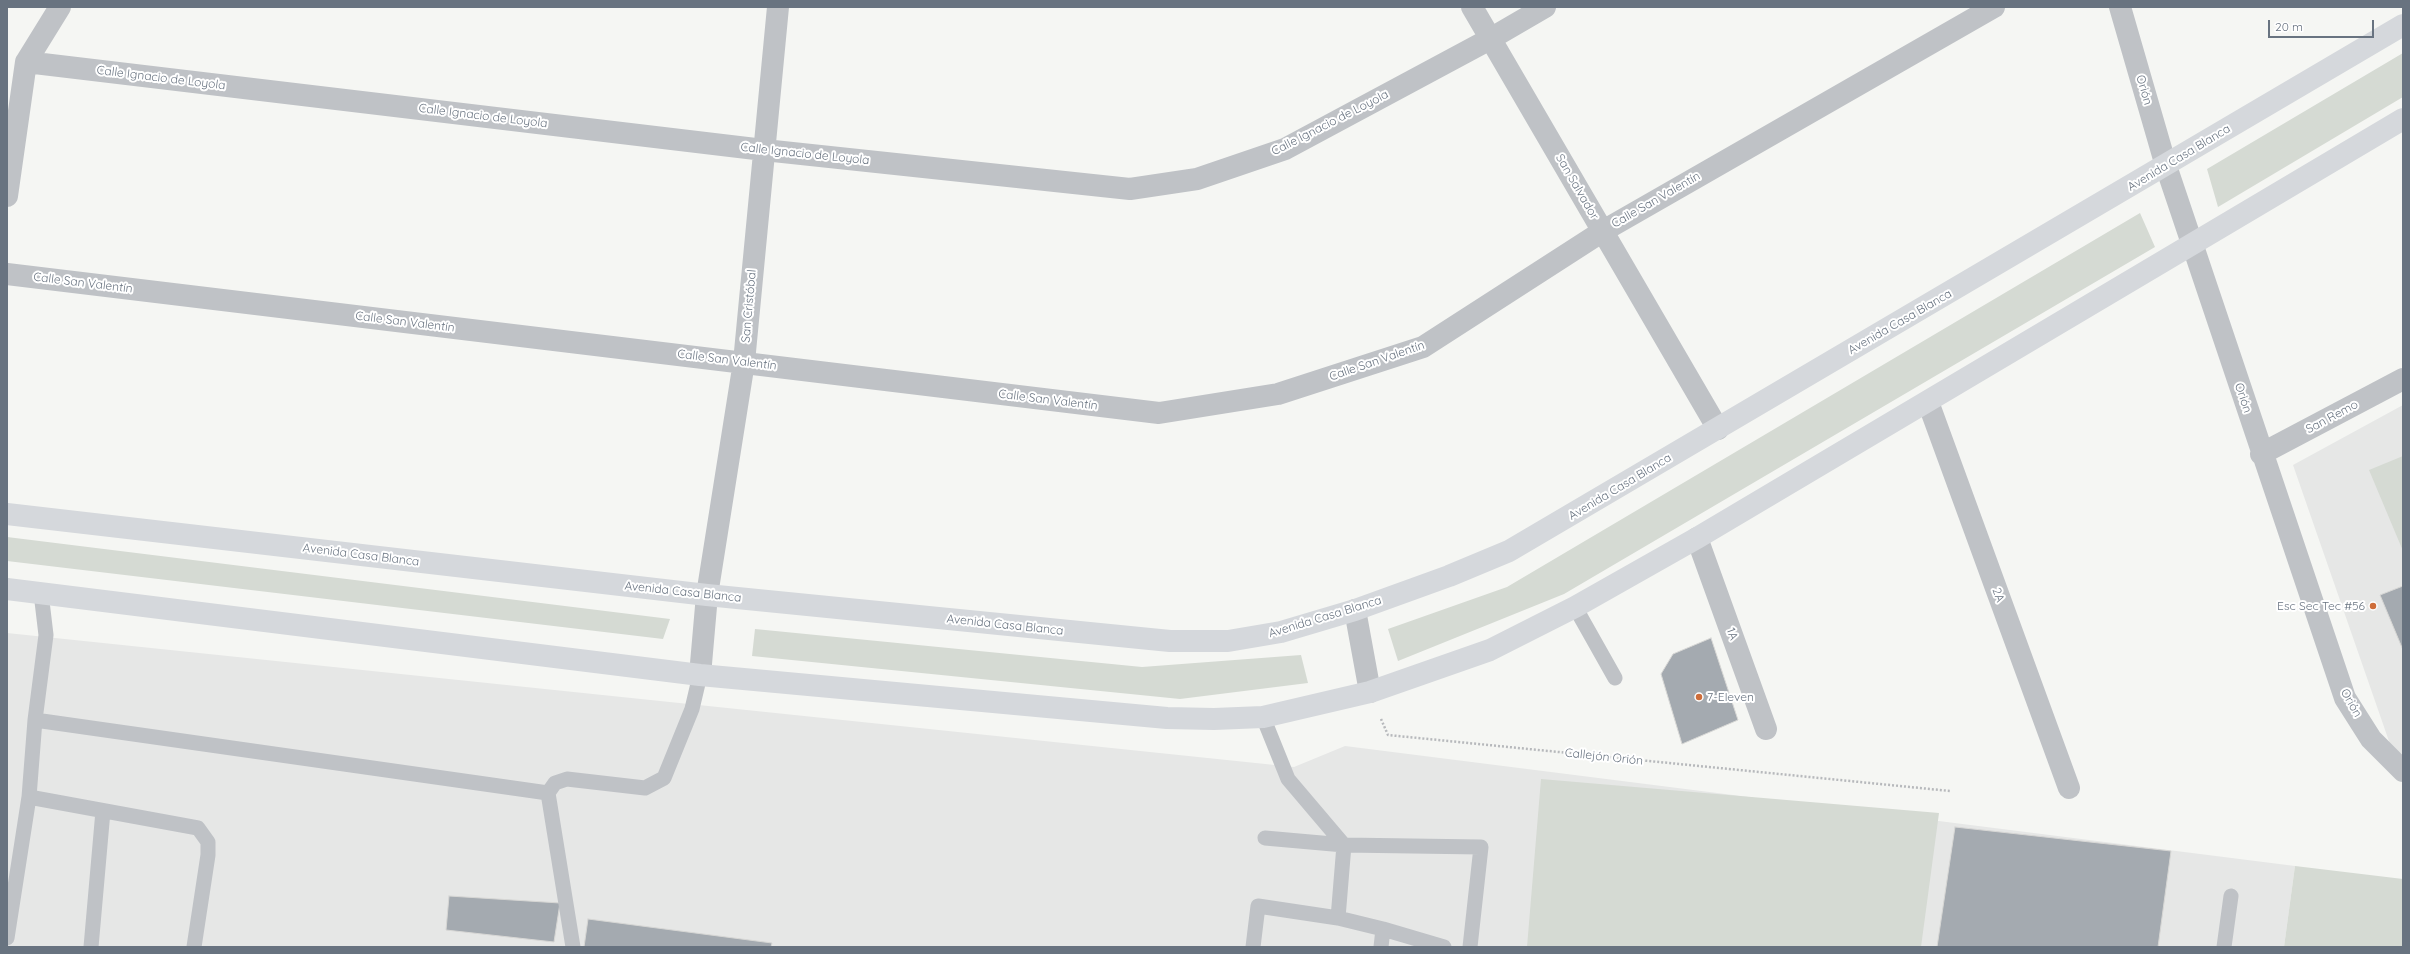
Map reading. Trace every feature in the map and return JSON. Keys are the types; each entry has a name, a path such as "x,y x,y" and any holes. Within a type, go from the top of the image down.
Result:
{"street":[{"path":"7,196 26,62 60,7"},
{"name":"San Cristóbal","path":"700,675 707,595 744,362 778,7"},
{"name":"San Salvador","path":"1472,7 1718,429"},
{"name":"Calle Ignacio de Loyola","path":"26,62 764,150 1130,189 1197,179 1285,149 1490,39 1545,7"},
{"name":"Calle San Valentín","path":"7,274 1158,413 1278,394 1423,347 1603,231 1994,7"},
{"name":"Orión","path":"2120,7 2166,166 2261,454 2345,698 2372,739 2403,771"},
{"name":"Avenida Casa Blanca","path":"7,514 707,595 1170,641 1228,641 1281,632 1354,610 1449,576 1509,551 2166,166 2403,25"},
{"path":"7,589 700,675 1167,718 1214,719 1263,717 1370,692 1490,650 1575,607 1697,538 1928,402 2403,119"},
{"name":"San Remo","path":"2261,454 2403,379"},
{"name":"2A","path":"1928,402 2069,788"},
{"name":"1A","path":"1697,538 1766,729"},
{"path":"1354,610 1370,692"}],"lane":[{"path":"7,938 29,797 35,720 46,635 41,593"},
{"path":"1575,607 1615,678"},
{"path":"573,947 548,792 555,783 568,779 645,788 664,778 692,709 700,675"},
{"path":"1263,717 1288,779 1344,845 1338,918"},
{"path":"35,720 548,792"},
{"path":"29,797 198,828 208,842 208,855 194,947"},
{"path":"91,947 103,811"},
{"path":"1265,838 1344,845 1481,847 1470,947"},
{"path":"2224,947 2231,896"},
{"path":"1253,947 1258,906 1338,918 1383,929 1444,947"},
{"path":"1381,947 1383,929"}],"path":[{"name":"Callejón Orión","path":"1370,692 1388,735 1950,791"}],"shaded area":[{"path":"2403,53 2403,97 2218,207 2207,169"},
{"path":"2140,213 2155,247 1564,594 1398,661 1388,629 1507,587"},
{"name":"Esc Sec Tec #56","path":"2403,405 2403,755 2391,747 2293,465"},
{"path":"2403,456 2403,551 2369,470"},
{"path":"7,537 670,619 663,639 7,561"},
{"path":"755,629 1142,667 1301,655 1308,683 1180,699 752,656"},
{"path":"7,633 1294,767 1345,746 2295,866 2284,947 7,947"},
{"path":"1541,779 1939,813 1921,947 1527,947"},
{"path":"2295,866 2403,879 2403,947 2284,947"}],"building":[{"path":"2403,586 2403,650 2380,595"},
{"name":"7-Eleven","path":"1711,638 1738,720 1682,744 1661,674 1673,654"},
{"path":"1955,827 2171,851 2158,947 1937,947"},
{"path":"449,896 560,903 554,942 446,930"},
{"path":"588,919 772,943 771,947 584,947"}],"place":[{"name":"Esc Sec Tec #56","path":"2373,606"},
{"name":"7-Eleven","path":"1699,697"}]}
